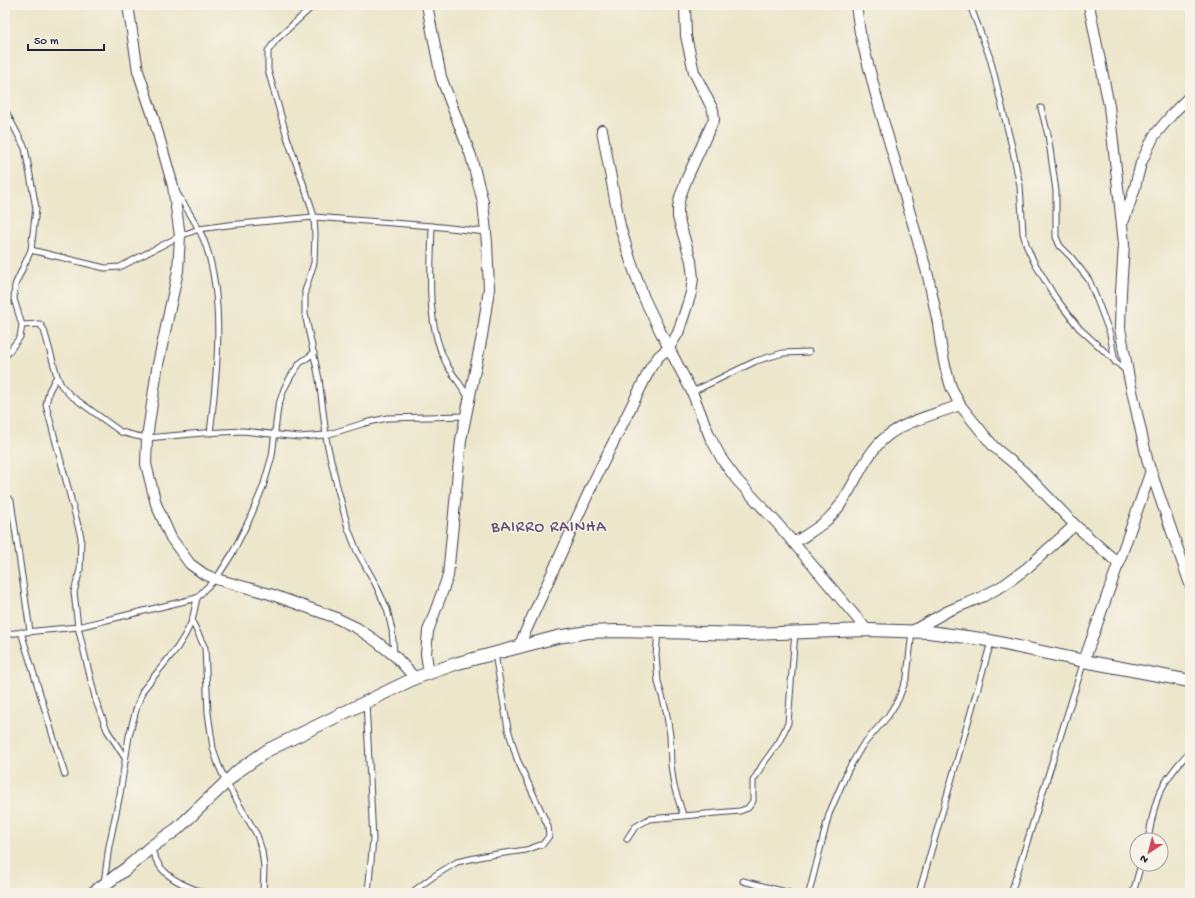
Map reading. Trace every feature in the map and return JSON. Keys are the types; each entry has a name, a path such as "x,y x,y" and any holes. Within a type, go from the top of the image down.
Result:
{"street":[{"path":"128,5 138,71 153,116 173,186 180,236 178,271 157,369 146,438 146,464 156,504 171,538 190,564 204,574 216,579 270,594 334,617 357,628 394,656 415,678"},
{"path":"427,5 441,77 471,156 483,202 489,289 482,336 461,440 448,576 428,631 426,654 429,673"},
{"path":"518,648 593,483 651,367 659,356 669,348 678,333 692,293 693,278 691,261 678,217 678,208 680,197 714,119 714,110 694,72 686,36 685,5"},
{"path":"856,5 860,33 877,99 928,276 945,366 951,387 960,405 994,447 1023,471 1075,525 1118,564"},
{"path":"1089,5 1109,106 1124,244 1120,292 1120,328 1128,373 1151,471 1190,584"},
{"path":"1122,224 1134,191 1141,164 1154,136 1190,96"},
{"path":"602,130 620,226 644,298 692,392 710,437 723,461 737,480 794,543 867,630"},
{"path":"794,543 822,525 833,514 846,496 876,446 887,436 904,425 960,405"},
{"path":"1084,661 1151,471"},
{"path":"912,631 948,611 982,597 1004,585 1027,568 1075,525"},
{"path":"93,893 104,886 150,847 177,829 238,771 268,750 415,678 458,664 557,637 588,632 658,631 746,634 867,630 929,632 992,641 1084,661 1190,681"}],"lane":[{"path":"314,5 276,40 268,51 268,70 287,137 314,217 314,263 305,291 305,314 314,353 324,410 326,435 348,528 357,551 375,583 387,609 392,630 394,656"},
{"path":"970,5 990,58 1012,147 1020,186 1023,233 1027,247 1034,262 1055,297 1079,328 1128,373"},
{"path":"1041,108 1048,135 1055,183 1056,237 1060,246 1071,257 1089,280 1110,334 1115,362"},
{"path":"5,110 26,148 36,208 31,250 15,285 14,299 22,325 20,337 5,357"},
{"path":"173,186 199,229 206,246 211,264 216,294 218,323 215,388 210,433"},
{"path":"31,250 105,268 120,267 180,236 199,229 314,217 432,226 486,232"},
{"path":"432,226 431,299 436,336 447,364 469,399"},
{"path":"22,325 40,324 44,330 61,386 70,395 121,432 146,438 243,431 299,437 326,435 387,418 466,416"},
{"path":"692,392 756,361 783,353 809,352"},
{"path":"5,634 78,627 197,598 216,579 232,554 250,518 263,487 272,456 278,407 284,389 300,364 314,353"},
{"path":"57,376 49,391 46,405 81,536 80,570 74,592 78,627 96,701 107,730 125,758"},
{"path":"5,496 11,502 30,631"},
{"path":"104,886 109,846 120,794 125,758 135,714 143,690 177,648 192,621 197,598"},
{"path":"192,621 205,648 207,708 210,737 218,764 226,782 257,835 262,851 264,867 263,893"},
{"path":"658,631 656,655 658,682 666,710 670,735 671,765 674,786 683,815"},
{"path":"809,893 829,814 848,770 862,746 888,716 898,700 907,677 912,631"},
{"path":"21,632 65,775"},
{"path":"627,839 635,827 649,819 740,811 748,808 753,801 752,781 779,742 788,723 795,632"},
{"path":"919,893 992,641"},
{"path":"411,893 434,876 457,862 484,856 526,850 543,844 549,836 548,826 517,759 508,730 496,654"},
{"path":"1011,893 1084,661"},
{"path":"366,702 373,839 368,893"},
{"path":"1150,832 1160,791 1190,751"},
{"path":"150,847 156,860 165,872 187,886 204,893"},
{"path":"1133,893 1139,872"},
{"path":"743,881 790,893"}],"district":[{"name":"BAIRRO RAINHA","path":"549,525"}]}
